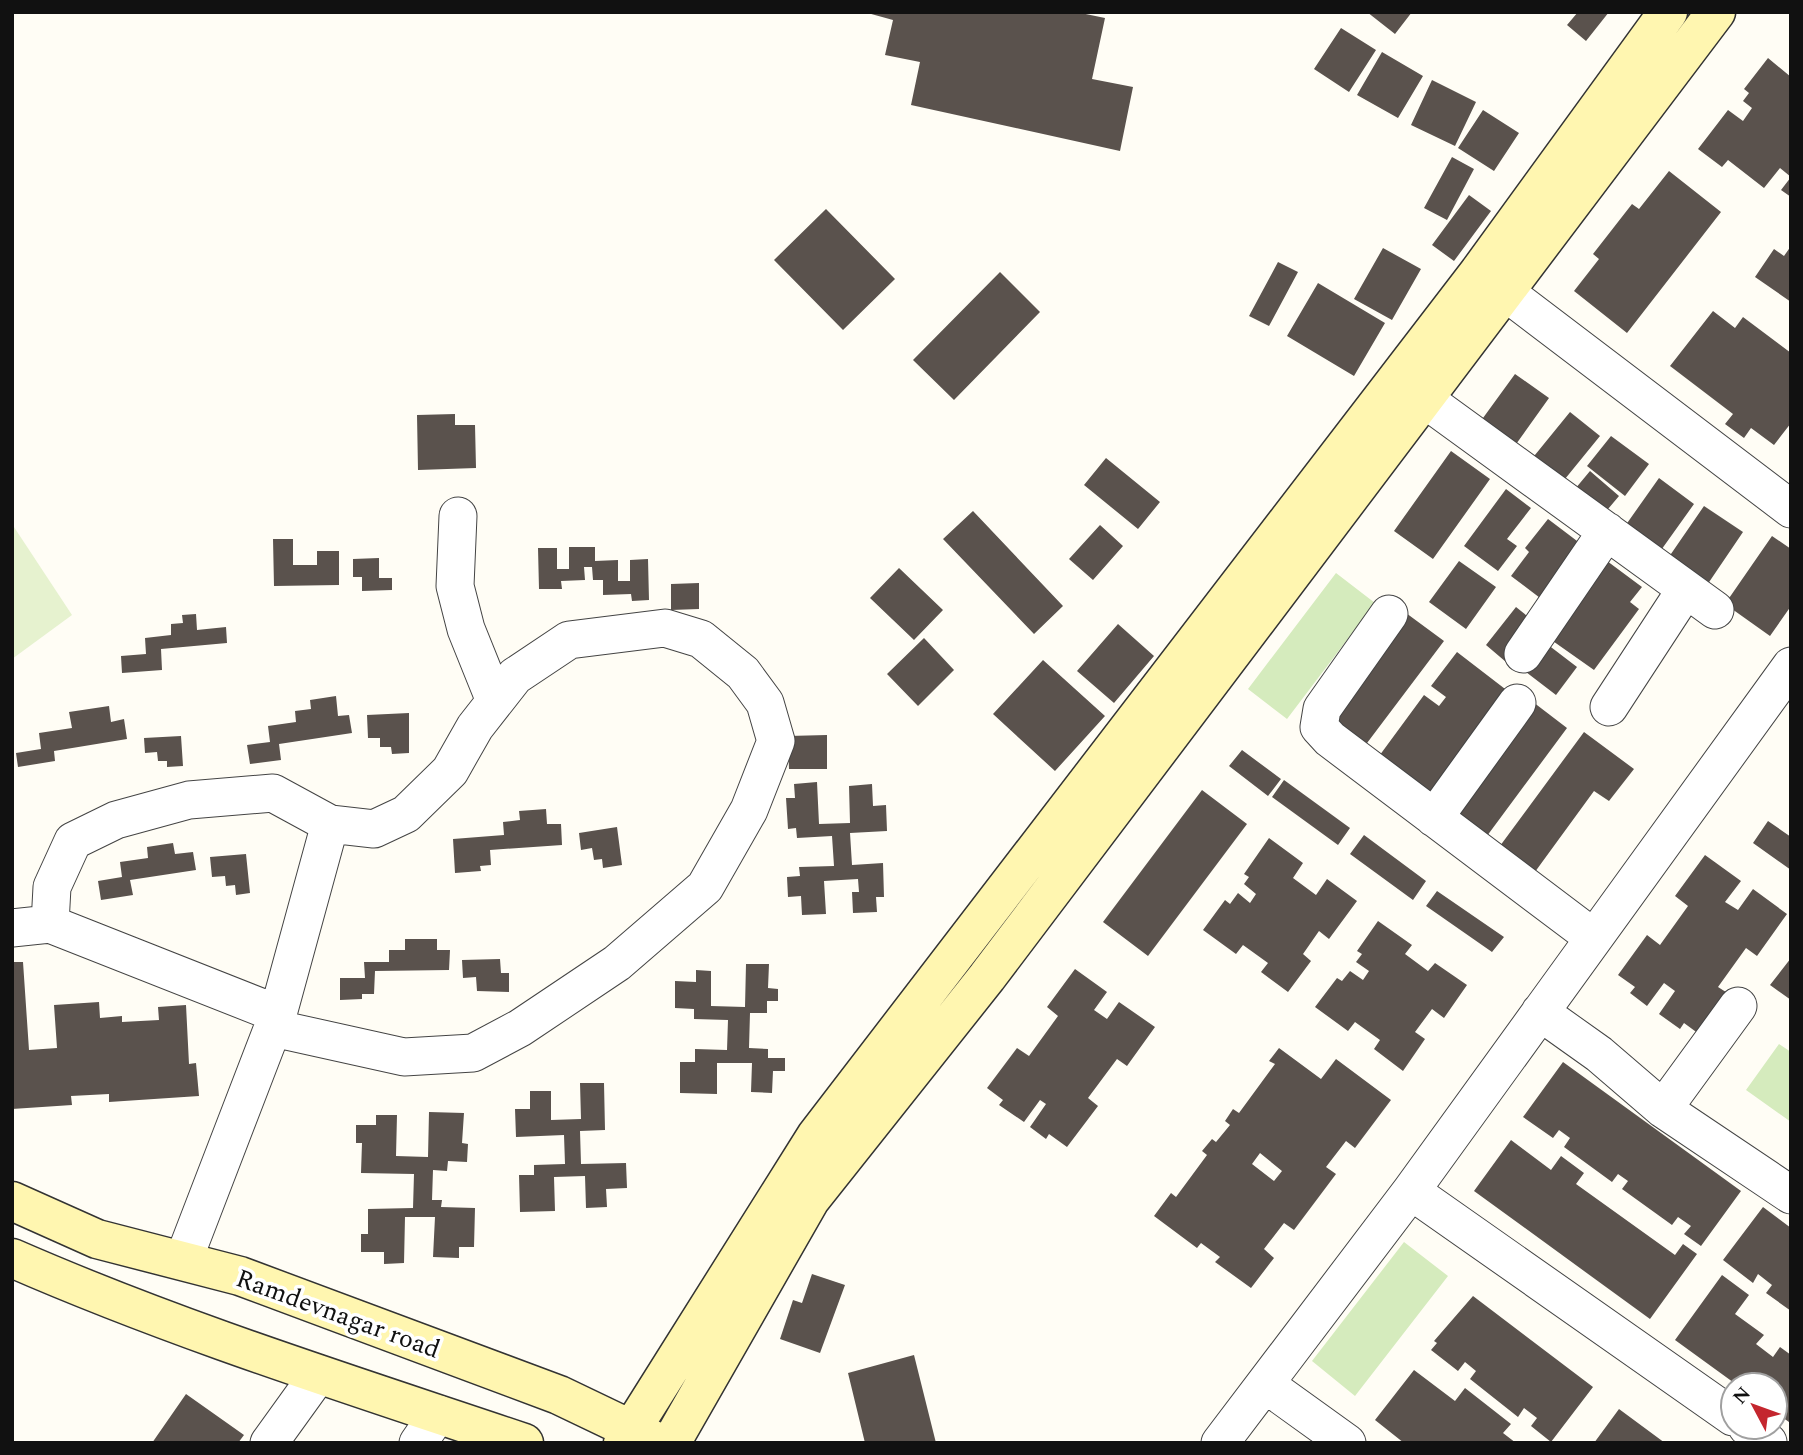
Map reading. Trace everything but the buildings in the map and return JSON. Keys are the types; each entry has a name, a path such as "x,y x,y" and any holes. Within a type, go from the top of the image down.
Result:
{"street":[{"path":"671,1443 810,1200 987,976 1423,398 1491,282 1668,12"},
{"path":"638,1438 816,1136 1491,282 1716,12"},
{"path":"1491,282 1791,509"},
{"path":"1423,398 1715,610"},
{"path":"458,516 455,586 466,629 495,701"},
{"path":"1523,654 1607,531"},
{"path":"1609,707 1686,589"},
{"path":"1389,614 1322,709 1319,727 1329,739 1594,938"},
{"path":"12,928 50,924 276,1021 404,1057 473,1053 520,1028 617,963 705,887 748,810 776,741 765,703 743,673 701,639 665,628 569,640 514,676 475,727 450,771 406,814 374,830 330,824 273,793 189,800 116,820 73,841 52,887 50,924"},
{"path":"1220,1443 1411,1191 1791,666"},
{"path":"1434,818 1517,703"},
{"path":"183,1261 276,1021 330,824"},
{"path":"1663,1109 1738,1006"},
{"path":"1540,1012 1598,1054 1663,1109 1791,1195"},
{"path":"1411,1191 1719,1407"},
{"name":"Ramdevnagar road","path":"12,1201 97,1239 240,1276 559,1395 638,1438"},
{"path":"12,1258 91,1292 318,1375 428,1428 524,1443"},
{"path":"269,1443 318,1375"},
{"path":"1265,1384 1347,1443"}],"green space":[{"path":"12,524 72,615 12,659"},
{"path":"1336,573 1375,603 1287,719 1248,689"},
{"path":"1779,1044 1791,1052 1791,1122 1746,1090"},
{"path":"1404,1242 1448,1276 1355,1396 1312,1361"}]}
